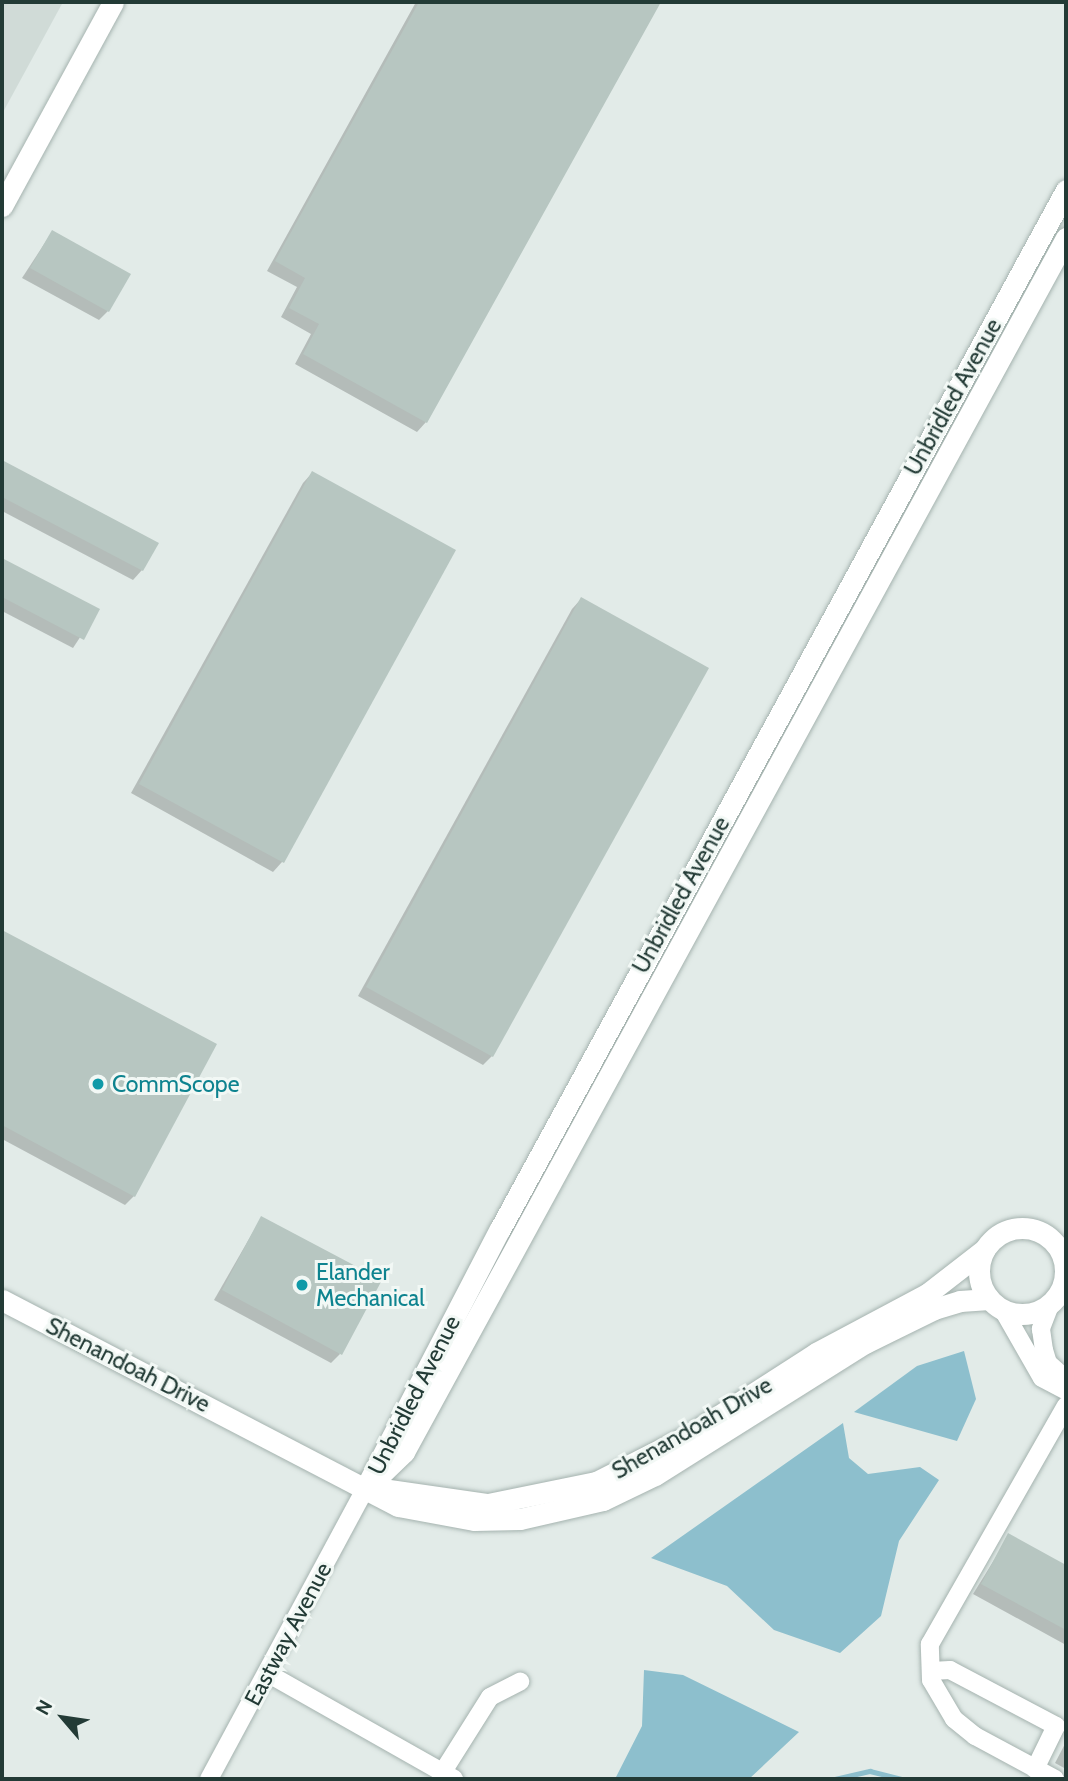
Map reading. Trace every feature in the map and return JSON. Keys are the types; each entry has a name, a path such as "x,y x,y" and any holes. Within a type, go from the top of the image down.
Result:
{"street":[{"path":"2,206 113,2"},
{"name":"Unbridled Avenue","path":"366,1487 506,1218 1066,190"},
{"name":"Unbridled Avenue","path":"366,1487 404,1452 1066,238"},
{"path":"1066,1379 1048,1363 1041,1329 1059,1295 1065,1264 1064,1251 1053,1240 1028,1228 1002,1233 985,1249 979,1275 1042,1378 1066,1391"},
{"name":"Shenandoah Drive","path":"366,1487 488,1504 596,1482 678,1441 816,1353 927,1294 985,1249"},
{"path":"996,1305 1027,1314 1059,1295"},
{"name":"Shenandoah Drive","path":"2,1300 404,1509 474,1520 520,1519 583,1506 656,1475 865,1343 934,1309 996,1305"},
{"path":"1055,1779 975,1736 954,1719 939,1699 931,1671 930,1644 939,1622 1009,1512 1066,1406"},
{"name":"Eastway Avenue","path":"209,1779 366,1487"},
{"path":"931,1671 950,1670 1056,1726 1035,1769"},
{"path":"267,1673 449,1775 490,1697 520,1682"}],"shaded area":[{"path":"2,2 63,2 2,114"}],"water":[{"path":"964,1351 976,1399 957,1441 854,1412 917,1366"},
{"path":"843,1423 849,1458 868,1474 920,1467 939,1480 899,1541 881,1616 840,1653 774,1630 727,1586 651,1558"},
{"path":"644,1670 683,1675 799,1732 749,1779 615,1779 642,1726"}],"building":[{"path":"419,2 661,2 427,423 303,354 319,324 289,308 305,278 275,261"},
{"path":"52,230 131,274 109,312 30,268"},
{"path":"2,460 159,543 143,571 2,497"},
{"path":"312,471 456,550 284,863 139,784"},
{"path":"2,558 100,609 84,640 2,597"},
{"path":"581,597 709,668 493,1057 366,987"},
{"name":"CommScope","path":"2,930 217,1044 135,1197 2,1125"},
{"name":"Elander Mechanical","path":"261,1216 382,1280 342,1355 222,1290"},
{"path":"1008,1533 1066,1565 1066,1630 981,1584"}],"waterway":[{"path":"835,1779 870,1771 903,1779"}],"place":[{"name":"CommScope","path":"98,1084"},
{"name":"Elander Mechanical","path":"302,1285"}]}
